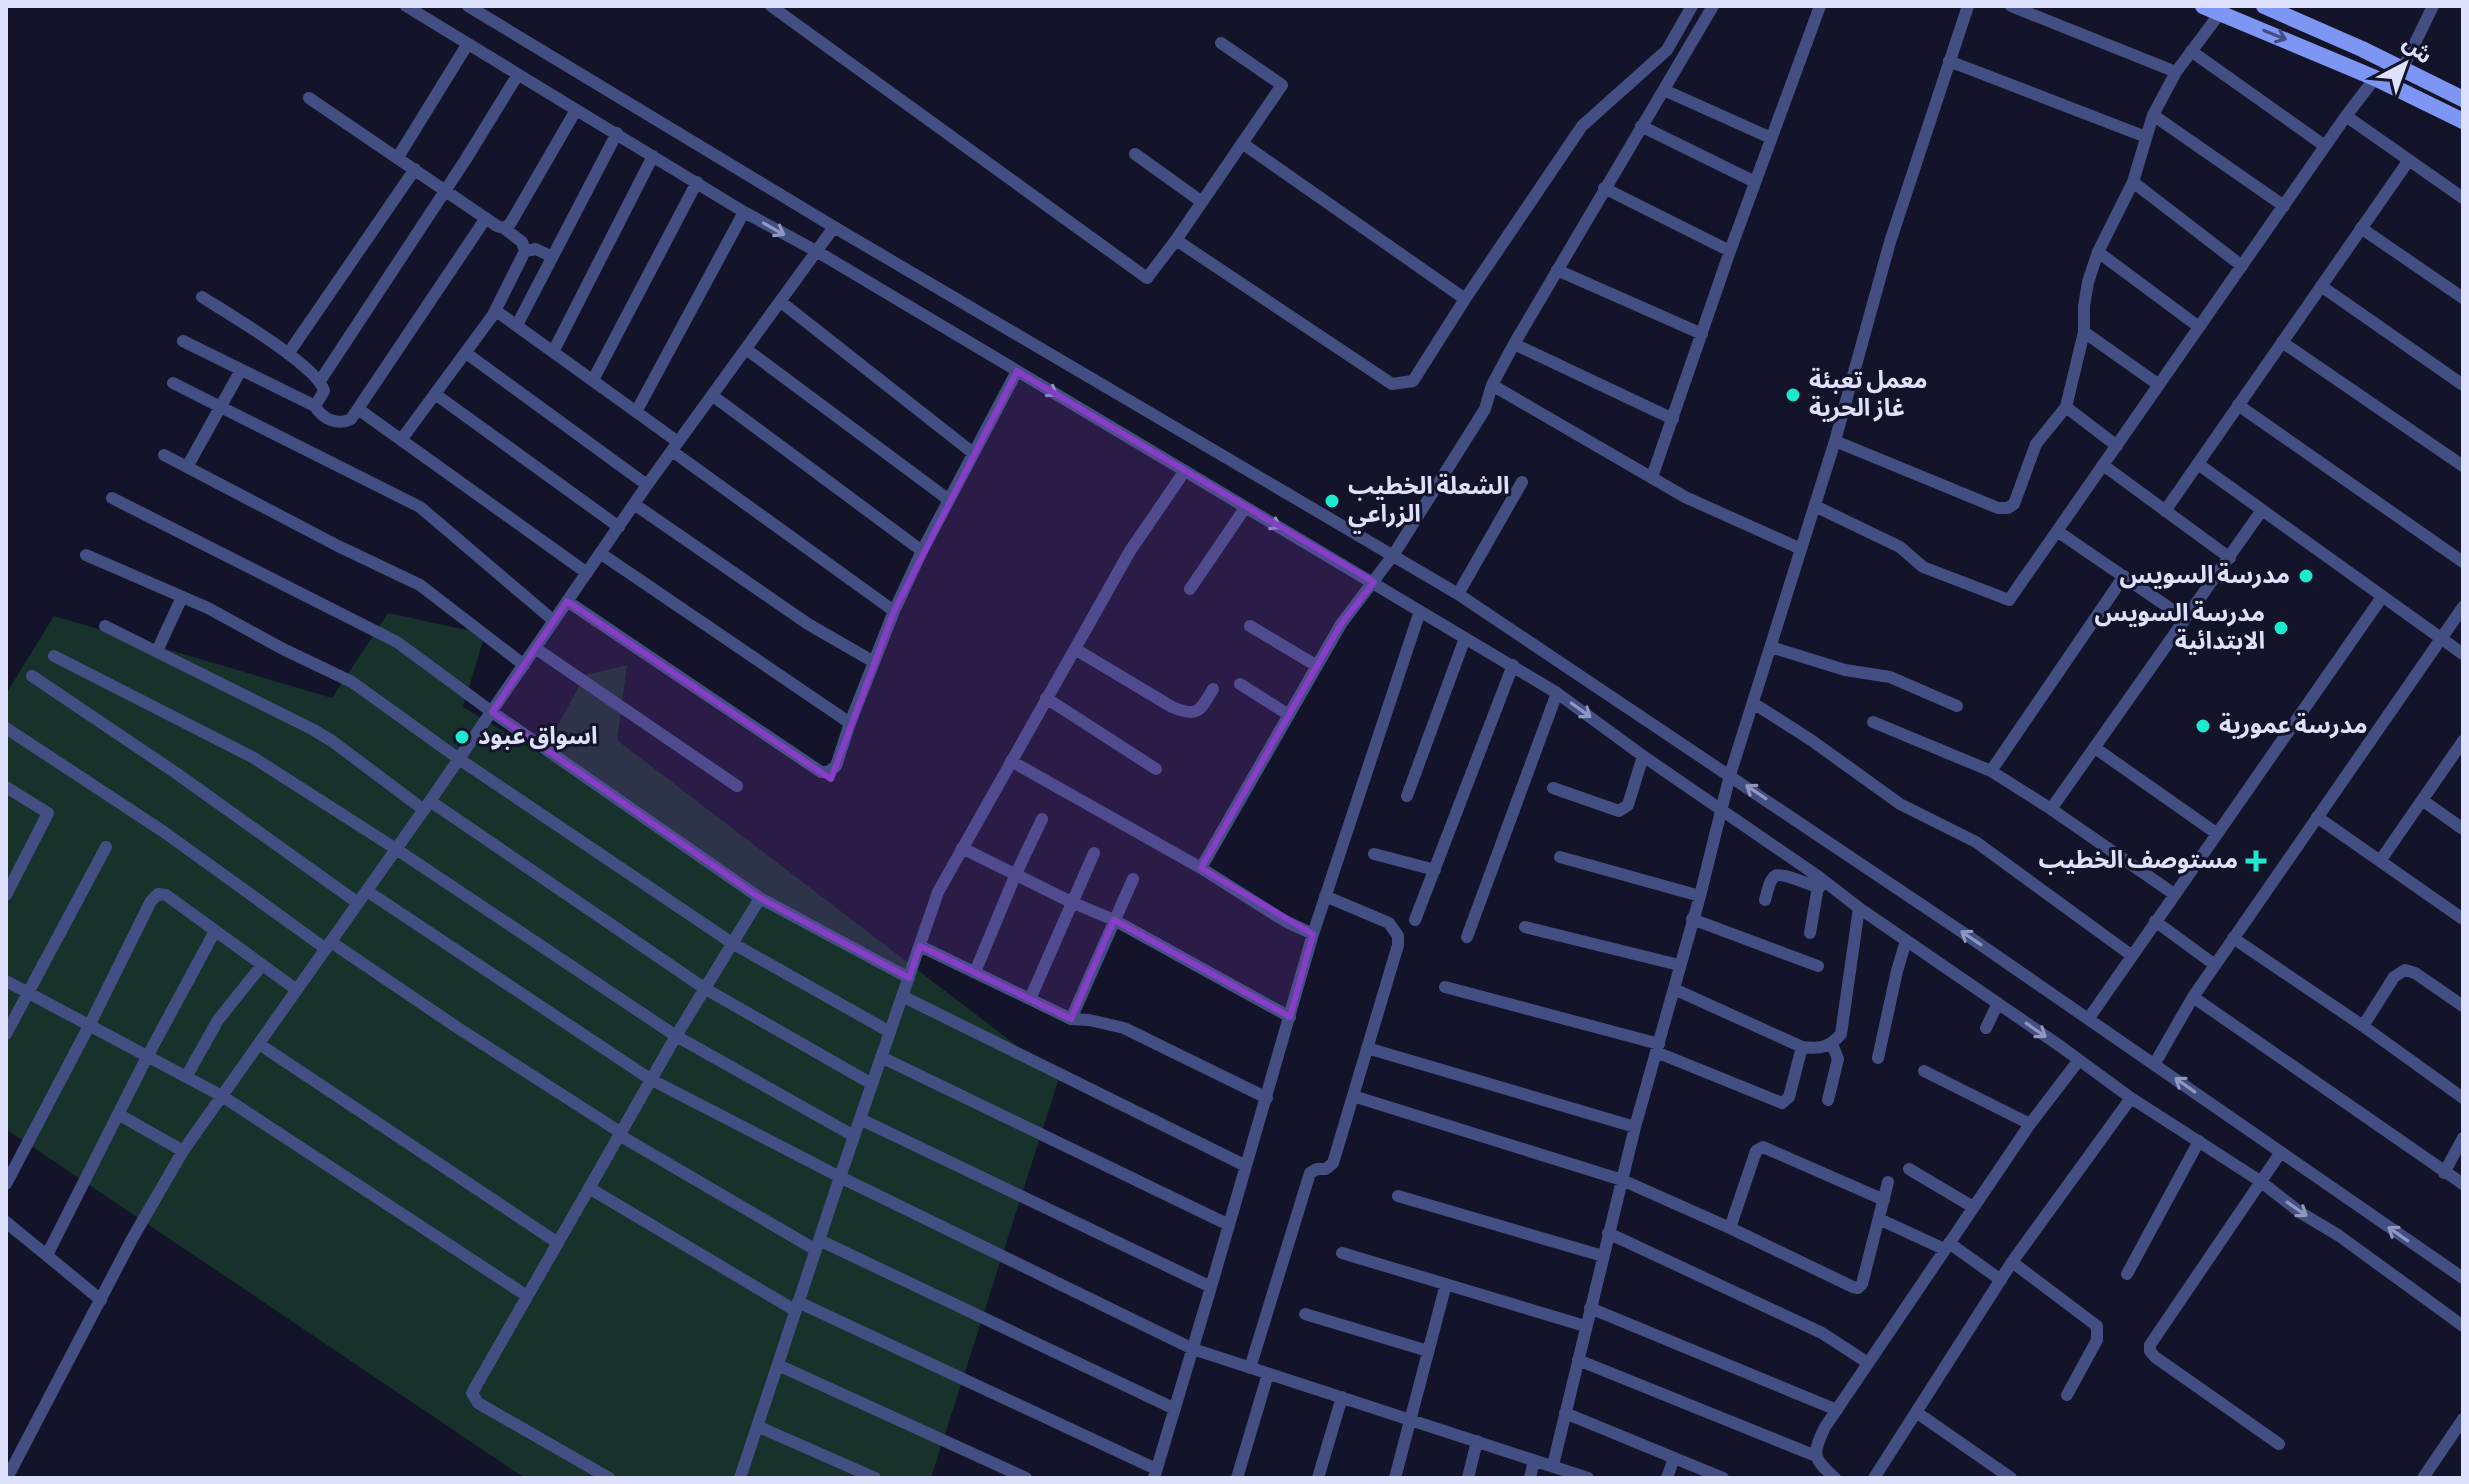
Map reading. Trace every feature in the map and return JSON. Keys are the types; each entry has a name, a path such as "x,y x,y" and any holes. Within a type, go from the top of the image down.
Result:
{"main road":[{"path":"2203,6 2375,78 2463,121"},
{"path":"2264,6 2463,99"}],"street":[{"path":"406,6 744,212 818,252 1557,693 1720,808 1819,883 1998,1003 2131,1098 2260,1181 2463,1326"},
{"path":"468,6 834,227 1458,594 2089,1018 2463,1278"},
{"path":"771,6 1147,278 1282,85 1221,43"},
{"path":"1176,240 1392,384 1413,381 1582,126 1667,50 1692,6"},
{"path":"1201,868 1341,624 1394,554 1485,409 1492,385 1514,344 1713,6"},
{"path":"1652,477 1730,251 1820,6"},
{"path":"1553,1465 1608,1233 1700,896 1720,808 1835,441 1890,242 1968,6"},
{"path":"2011,6 2176,72"},
{"path":"2402,70 2433,6"},
{"path":"1835,441 1998,508 2008,508 2014,504 2036,444 2066,407 2084,332 2086,294 2098,252 2133,182 2153,115 2176,72 2220,13"},
{"path":"398,157 467,45"},
{"path":"2191,51 2325,146"},
{"path":"1949,61 2146,137"},
{"path":"320,381 517,76"},
{"path":"1815,506 1900,547 1923,567 2009,600 2375,78"},
{"path":"1664,90 1771,138"},
{"path":"309,98 504,228 522,242 525,251 493,315 401,440"},
{"path":"504,228 510,224 576,110"},
{"path":"2153,115 2284,206"},
{"path":"2346,116 2463,198"},
{"path":"1641,126 1755,182"},
{"path":"517,325 617,133"},
{"path":"1242,143 1465,299"},
{"path":"1135,154 1202,202"},
{"path":"553,352 653,156"},
{"path":"2165,511 2409,160"},
{"path":"288,354 415,169"},
{"path":"593,380 697,182"},
{"path":"2133,182 2242,266"},
{"path":"1604,188 1730,251"},
{"path":"636,412 744,212"},
{"path":"183,341 315,406 317,411 336,423 343,423 351,419 358,409 486,218"},
{"path":"7,1478 183,1151 427,806 647,485 834,227"},
{"path":"2361,228 2463,298"},
{"path":"525,251 536,249 552,257"},
{"path":"2098,252 2199,327"},
{"path":"1557,270 1702,334"},
{"path":"2321,286 2463,385"},
{"path":"202,297 288,354 320,381 324,391 315,406"},
{"path":"781,302 973,453"},
{"path":"493,315 504,315 593,380 636,412 675,447 894,611"},
{"path":"2084,332 2159,385"},
{"path":"2282,342 2463,466"},
{"path":"1514,344 1673,419"},
{"path":"746,349 949,500"},
{"path":"466,353 647,485"},
{"path":"187,467 241,370"},
{"path":"567,601 821,772 828,772 836,766 894,611 922,551 1017,371"},
{"path":"173,383 428,512 554,621"},
{"path":"1492,385 1685,497 1801,549"},
{"path":"435,394 619,527"},
{"path":"713,396 922,551"},
{"path":"2238,405 2463,562"},
{"path":"2066,407 2117,446"},
{"path":"358,409 587,573"},
{"path":"164,455 420,585 524,665"},
{"path":"2198,464 2463,654"},
{"path":"2103,465 2230,558"},
{"path":"740,1478 938,892 1130,551 1184,472"},
{"path":"1458,594 1522,482"},
{"path":"112,498 397,642 492,712 760,898 909,978"},
{"path":"634,504 808,624 874,662"},
{"path":"1190,589 1245,508"},
{"path":"2051,809 2262,510"},
{"path":"2057,531 2184,618"},
{"path":"600,553 850,723"},
{"path":"86,555 182,597 352,682 459,759 732,943 890,1032"},
{"path":"1991,771 2124,576"},
{"path":"157,651 182,597"},
{"path":"2089,1018 2382,597"},
{"path":"2155,1063 2193,997 2463,607"},
{"path":"589,1188 797,1307 1155,1474 1313,934 1420,611"},
{"path":"105,626 321,734 704,988 872,1084"},
{"path":"1250,626 1317,666"},
{"path":"1407,796 1465,638"},
{"path":"1771,647 1845,670 1890,677 1957,706"},
{"path":"535,648 737,786"},
{"path":"1075,649 1186,713 1201,708 1213,689"},
{"path":"54,656 254,758 676,1036 854,1136"},
{"path":"1415,920 1513,665"},
{"path":"32,676 176,773 358,903"},
{"path":"1240,684 1289,715"},
{"path":"1467,937 1557,693"},
{"path":"1046,698 1156,769"},
{"path":"1753,703 1900,804 1976,842 2131,955"},
{"path":"1873,722 1991,771 2174,894"},
{"path":"6,728 329,945 619,1134 818,1245 1175,1409"},
{"path":"2380,861 2463,741"},
{"path":"2095,748 2216,833"},
{"path":"1553,788 1619,811 1628,805 1643,756"},
{"path":"1011,761 1201,868 1285,921 1313,934"},
{"path":"6,787 48,813 6,895"},
{"path":"2422,800 2463,829"},
{"path":"2317,817 2463,919"},
{"path":"975,972 1042,819"},
{"path":"6,1034 106,847"},
{"path":"962,848 1015,876 1114,920 1290,1017"},
{"path":"1030,999 1094,853"},
{"path":"1374,854 1435,870"},
{"path":"1560,857 1700,896"},
{"path":"1765,900 1776,876 1819,883"},
{"path":"1071,1019 1133,879"},
{"path":"1810,933 1819,883"},
{"path":"367,891 650,1079 840,1177 1193,1349 1582,1477"},
{"path":"6,1184 151,901 158,894 166,895 297,990"},
{"path":"1250,1368 1310,1173 1326,1169 1333,1163 1398,945 1398,936 1389,923 1325,896"},
{"path":"609,1478 588,1472 474,1399 472,1393 650,1079 760,898"},
{"path":"1674,989 1802,1047 1819,1049 1832,1044 1841,1034 1859,908"},
{"path":"1692,919 1818,966"},
{"path":"2155,921 2215,965"},
{"path":"1525,927 1679,965"},
{"path":"47,1255 215,931"},
{"path":"2233,938 2463,1098"},
{"path":"1878,1058 1906,941"},
{"path":"920,946 1071,1019 1124,1028 1267,1098"},
{"path":"186,1077 218,1020 262,965"},
{"path":"2363,1026 2394,977 2405,970 2415,973 2463,1006"},
{"path":"6,981 222,1096 527,1296"},
{"path":"1445,987 1657,1048 1782,1103 1789,1097 1802,1047"},
{"path":"902,996 1246,1166"},
{"path":"2193,997 2463,1184"},
{"path":"1986,1028 1998,1003"},
{"path":"259,1044 558,1243"},
{"path":"1828,1100 1838,1059 1832,1044"},
{"path":"1367,1048 1635,1127"},
{"path":"881,1057 1229,1225"},
{"path":"1811,1478 1817,1460 1817,1444 1837,1410 2030,1124 2079,1060"},
{"path":"1924,1071 2030,1124"},
{"path":"1353,1096 1622,1180 1858,1288 1862,1284 1888,1182"},
{"path":"1874,1478 2012,1262 2131,1098"},
{"path":"118,1114 183,1151"},
{"path":"860,1119 1211,1287"},
{"path":"2444,1173 2463,1138"},
{"path":"2127,1274 2199,1141"},
{"path":"1730,1228 1756,1151 1763,1147 1884,1200"},
{"path":"2279,1444 2155,1357 2150,1345 2281,1152"},
{"path":"1909,1169 1973,1207"},
{"path":"1398,1196 1603,1256"},
{"path":"1879,1219 1947,1246 2001,1280"},
{"path":"6,1222 101,1300"},
{"path":"1608,1233 1822,1333 1868,1363"},
{"path":"1342,1253 1585,1326"},
{"path":"2012,1262 2097,1326 2097,1340 2067,1395"},
{"path":"1395,1478 1446,1284"},
{"path":"1590,1308 1837,1410"},
{"path":"1305,1314 1428,1351"},
{"path":"1578,1360 1817,1460 1835,1478"},
{"path":"778,1365 1026,1478"},
{"path":"1237,1478 1268,1374"},
{"path":"1318,1478 1342,1397"},
{"path":"1916,1412 2011,1478"},
{"path":"1565,1413 1723,1478"},
{"path":"2423,1478 2463,1419"},
{"path":"757,1426 875,1478"},
{"path":"1468,1478 1477,1441"},
{"path":"1667,1478 1674,1458"},
{"path":"1530,1478 1534,1460"}],"highlighted area":[{"path":"1017,371 1374,582 1341,624 1201,868 1313,934 1290,1017 1114,920 1071,1019 920,946 909,978 760,898 492,712 567,601 831,779 894,611"}],"green space":[{"path":"388,613 485,634 463,707 542,755 585,675 627,665 617,740 1059,1078 931,1478 525,1478 6,1129 6,694 54,616 332,698"}],"place":[{"name":"معمل تعبئة غاز الحرية","path":"1793,395"},
{"name":"الشعلة الخطيب الزراعي","path":"1332,501"},
{"name":"مدرسة السويس","path":"2306,576"},
{"name":"مدرسة السويس الابتدائية","path":"2281,628"},
{"name":"مدرسة عمورية","path":"2203,726"},
{"name":"اسواق عبود","path":"462,737"},
{"name":"مستوصف الخطيب","path":"2256,861"}]}
